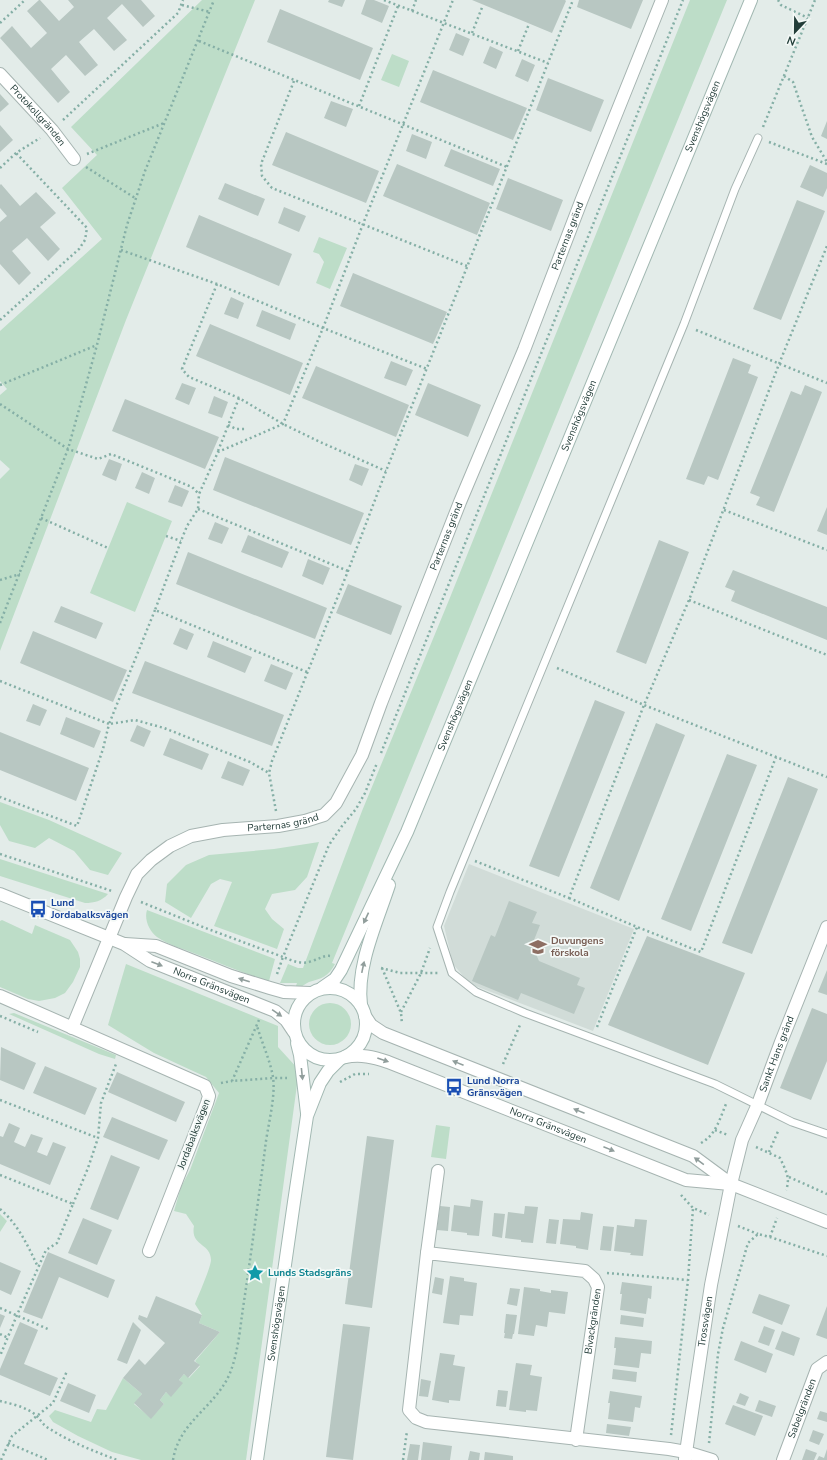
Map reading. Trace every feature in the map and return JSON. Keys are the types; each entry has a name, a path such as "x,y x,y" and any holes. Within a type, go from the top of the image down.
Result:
{"street":[{"name":"Parternas gränd","path":"110,938 137,874 151,860 170,846 192,836 223,830 278,826 305,822 324,815 336,803 362,754 460,502 524,350 582,199 662,0"},
{"name":"Svenshögsvägen","path":"307,1116 300,1055 293,1024 295,1011 310,993 322,988 335,979 341,970 407,832 751,0"},
{"name":"Protokollgränden","path":"0,74 52,130 74,159"},
{"name":"Svenshögsvägen","path":"258,1460 307,1116 320,1084 328,1071 358,1047 362,1040 366,1028 360,983 363,963 407,832"},
{"name":"Norra Gränsvägen","path":"0,894 124,944 150,961 275,1010 286,1020 295,1034"},
{"name":"Sankt Hans gränd","path":"731,1184 742,1140 758,1104 827,927"},
{"path":"72,1028 110,938"},
{"name":"Norra Gränsvägen","path":"124,944 156,946 231,976 270,988 290,993 310,993"},
{"name":"Svenshögsvägen","path":"322,988 332,987 344,990 356,998 363,1010"},
{"name":"Jordabalksvägen","path":"0,996 194,1080 205,1086 208,1090 209,1096 207,1103 149,1251"},
{"name":"Norra Gränsvägen","path":"363,1010 371,1025 383,1033 693,1156 731,1184"},
{"path":"295,1034 300,1045 315,1057 327,1060 343,1058"},
{"name":"Norra Gränsvägen","path":"343,1058 364,1055 388,1062 686,1180 731,1184 827,1222"},
{"path":"438,1171 409,1410 416,1418 426,1422 576,1440 669,1449 686,1456 709,1459"},
{"name":"Trossvägen","path":"686,1456 711,1285 731,1184"},
{"path":"427,1253 585,1271"},
{"name":"Bivackgränden","path":"576,1440 598,1287 594,1279 585,1271"},
{"name":"Sabelgränden","path":"783,1460 817,1369 827,1362"}],"lane":[{"path":"758,138 735,189 684,324 437,928 452,973 476,992 525,1013 715,1084 785,1118 827,1134"}],"path":[{"path":"0,23 25,0"},
{"path":"0,168 16,153 52,130 178,13 183,0"},
{"path":"0,623 68,449 97,345 127,225 144,171 199,41 214,0"},
{"path":"384,0 548,63"},
{"path":"412,11 416,0"},
{"path":"218,452 283,424 323,328 453,0"},
{"path":"278,826 269,773 272,761 573,0"},
{"path":"0,854 126,897 283,957 329,845 366,793 683,0"},
{"path":"778,0 781,5 808,18"},
{"path":"815,0 758,138 827,163"},
{"path":"182,5 210,12"},
{"path":"472,33 483,5"},
{"path":"359,106 398,6"},
{"path":"518,51 529,24"},
{"path":"199,41 294,81 404,123 507,167"},
{"path":"784,76 793,82 812,137 827,163"},
{"path":"294,81 261,164 262,176 272,188 467,266"},
{"path":"74,159 165,123"},
{"path":"0,320 79,250 85,240 87,228 16,153"},
{"path":"74,159 135,198"},
{"path":"569,898 644,705 689,600 779,364 827,246"},
{"path":"121,250 217,284 427,369"},
{"path":"822,259 827,261"},
{"path":"217,284 182,369 189,376 239,398 283,424 386,471"},
{"path":"684,324 827,383"},
{"path":"0,385 97,345"},
{"path":"0,796 77,826 103,749 109,724 187,526 198,509 200,494 239,398"},
{"path":"0,404 68,449 98,459 111,454 192,487 200,494"},
{"path":"228,426 245,429"},
{"path":"198,509 348,571"},
{"path":"724,510 827,550"},
{"path":"41,518 108,548"},
{"path":"166,536 181,541"},
{"path":"0,580 20,574"},
{"path":"689,600 827,655"},
{"path":"155,610 307,672"},
{"path":"545,663 644,705 827,777"},
{"path":"0,681 109,724 135,720 164,728 250,762 269,773"},
{"path":"465,857 701,952 776,757"},
{"path":"593,1038 637,927"},
{"path":"401,1013 421,973 437,928"},
{"path":"502,1066 525,1013"},
{"path":"173,1460 180,1436 220,1390 233,1366 249,1271 273,1094 273,1078 257,1025"},
{"path":"0,1356 46,1250 57,1243 88,1168 98,1138 101,1103 116,1064"},
{"path":"693,1156 697,1145 708,1139 715,1130 732,1092"},
{"path":"0,1100 98,1138"},
{"path":"769,1152 785,1118"},
{"path":"715,1130 742,1140 780,1158 788,1177 789,1184 770,1237"},
{"path":"0,1175 73,1204"},
{"path":"788,1177 827,1194"},
{"path":"669,1449 688,1280 693,1208"},
{"path":"0,1209 8,1215 20,1232 38,1267"},
{"path":"709,1459 718,1354 723,1328 748,1243 758,1234 827,1256"},
{"path":"585,1271 688,1280"},
{"path":"0,1308 50,1330"},
{"path":"0,1334 8,1338"},
{"path":"1,1460 12,1436 53,1403 66,1371"},
{"path":"0,1401 22,1408 36,1416 43,1424 56,1433 117,1460"},
{"path":"403,1460 409,1410"},
{"path":"8,1443 48,1460"}],"shaded area":[{"name":"Duvungens förskola","path":"469,864 634,929 593,1031 470,984 453,964 444,926"}],"green space":[{"path":"202,0 255,0 126,320 0,651 0,479 10,469 0,460 0,395 7,389 0,381 0,331 102,239 62,188 97,155 71,127"},
{"path":"690,0 727,0 332,963 335,964 324,976 307,983 293,994 297,983 280,983 288,964 298,968 303,968 362,811 449,600"},
{"path":"392,54 409,61 399,87 381,80"},
{"path":"319,237 347,248 330,289 316,283 324,262 319,254 313,252"},
{"path":"127,502 172,521 135,612 90,593"},
{"path":"0,802 49,820 122,853 108,875 90,870 74,851 49,838 35,848 9,841 0,825"},
{"path":"319,842 307,877 295,890 272,894 265,909 272,919 284,929 277,949 214,926 232,882 220,879 211,884 191,918 165,902 167,884 186,865 209,855 274,849"},
{"path":"0,859 108,894 98,901 85,903 0,876"},
{"path":"147,910 275,959 269,981 241,972 161,940 150,928 146,917"},
{"path":"2,920 32,934 35,925 70,940 78,952 80,967 73,982 65,993 55,998 39,1001 28,999 0,987 0,921"},
{"path":"126,964 278,1026 278,1047 299,1070 246,1460 141,1460 112,1452 78,1436 53,1422 49,1416 55,1410 91,1422 97,1409 106,1410 123,1378 142,1394 134,1404 151,1418 164,1404 160,1400 166,1392 171,1396 182,1383 179,1380 184,1374 189,1378 200,1366 195,1361 220,1332 199,1323 202,1315 195,1304 209,1269 211,1260 210,1254 195,1237 194,1226 186,1214 174,1211 181,1187 190,1170 219,1093 206,1077 154,1053 108,1025"},
{"path":"330,1003 345,1009 351,1024 345,1039 330,1045 315,1039 309,1024 315,1009"},
{"path":"14,1013 116,1055 115,1059 99,1054 9,1014"},
{"path":"436,1125 450,1127 446,1159 431,1157"},
{"path":"0,1214 7,1221 0,1232"}],"building":[{"path":"39,0 59,21 74,7 68,0 141,0 155,16 143,27 122,4 107,18 127,40 114,51 94,29 79,42 98,65 85,76 66,55 51,69 70,92 58,103 0,38 12,26 31,48 47,33 27,11"},
{"path":"329,0 345,0 342,7 328,2"},
{"path":"366,0 374,0 389,6 382,23 361,14"},
{"path":"472,0 565,0 566,1 552,33"},
{"path":"579,0 643,0 631,29 577,7"},
{"path":"280,9 373,48 360,80 267,42"},
{"path":"456,33 470,39 463,56 449,50"},
{"path":"490,46 503,52 496,69 483,63"},
{"path":"522,59 535,65 528,82 515,76"},
{"path":"433,70 527,108 513,140 420,102"},
{"path":"548,78 604,100 591,132 536,110"},
{"path":"0,94 9,104 0,112"},
{"path":"331,101 353,109 346,127 324,118"},
{"path":"827,121 827,139 821,136"},
{"path":"0,125 13,140 0,152"},
{"path":"286,132 379,171 366,203 272,165"},
{"path":"412,134 432,142 426,159 406,151"},
{"path":"451,149 500,169 493,186 444,166"},
{"path":"397,164 490,203 477,235 383,196"},
{"path":"810,165 827,173 827,188 823,197 800,187"},
{"path":"508,178 563,200 551,231 496,209"},
{"path":"225,183 265,199 258,216 218,199"},
{"path":"1,184 20,206 36,192 56,213 40,227 60,249 48,261 27,238 12,251 31,273 19,285 0,264 0,222 7,216 0,208"},
{"path":"797,200 825,211 781,320 753,309"},
{"path":"284,207 306,216 299,232 278,223"},
{"path":"199,215 292,254 279,286 186,247"},
{"path":"353,273 447,312 433,344 340,306"},
{"path":"231,297 244,303 238,319 224,314"},
{"path":"262,310 296,324 290,340 256,326"},
{"path":"210,324 303,363 290,395 196,356"},
{"path":"733,358 751,365 748,373 758,377 718,480 708,476 704,485 686,479"},
{"path":"391,361 413,370 406,386 384,378"},
{"path":"316,366 409,405 396,437 302,398"},
{"path":"182,383 196,388 189,405 175,399"},
{"path":"428,383 481,405 468,437 415,415"},
{"path":"805,385 822,392 774,512 756,505 760,497 750,493 791,391 801,395"},
{"path":"214,396 228,402 222,418 208,413"},
{"path":"125,399 219,437 205,469 112,431"},
{"path":"225,457 364,513 351,545 213,490"},
{"path":"109,459 122,464 116,481 102,475"},
{"path":"355,464 369,469 362,486 349,480"},
{"path":"142,472 155,478 149,494 135,488"},
{"path":"175,485 189,491 182,507 168,502"},
{"path":"827,507 827,535 817,531"},
{"path":"215,522 229,528 222,544 208,539"},
{"path":"248,535 289,552 282,568 241,552"},
{"path":"659,540 689,552 646,664 616,652"},
{"path":"188,552 327,608 315,639 176,584"},
{"path":"308,559 330,568 323,585 302,576"},
{"path":"733,570 827,607 827,640 731,601 735,591 725,587"},
{"path":"348,584 402,606 391,635 336,613"},
{"path":"61,606 103,623 96,639 54,622"},
{"path":"180,628 194,634 187,650 173,644"},
{"path":"33,631 127,670 113,702 20,663"},
{"path":"213,641 252,657 245,673 207,657"},
{"path":"145,661 284,715 272,746 132,693"},
{"path":"271,664 293,673 286,690 264,681"},
{"path":"595,700 625,712 559,877 529,866"},
{"path":"33,704 47,710 40,726 26,721"},
{"path":"66,717 101,731 94,748 60,734"},
{"path":"656,723 685,735 619,901 590,888"},
{"path":"137,725 151,731 144,747 130,741"},
{"path":"0,732 89,768 76,801 0,770"},
{"path":"170,738 209,754 202,770 163,755"},
{"path":"727,754 757,765 691,931 661,919"},
{"path":"228,761 250,770 243,786 221,778"},
{"path":"788,777 818,789 752,954 722,943"},
{"path":"509,901 537,912 532,923 540,925 532,945 539,961 580,978 577,985 585,988 574,1014 521,993 518,1000 472,981 491,935 495,937"},
{"path":"647,936 745,973 708,1065 608,1025"},
{"path":"827,970 827,995 818,992"},
{"path":"812,1008 827,1014 827,1061 811,1100 780,1088"},
{"path":"1,1047 36,1063 24,1090 0,1080"},
{"path":"45,1066 97,1088 85,1115 33,1093"},
{"path":"117,1072 185,1102 176,1122 108,1092"},
{"path":"112,1117 168,1140 159,1160 103,1137"},
{"path":"9,1123 20,1128 14,1142 25,1147 31,1134 43,1138 37,1152 47,1156 53,1142 66,1147 50,1185 0,1164 0,1136 3,1137"},
{"path":"367,1136 394,1140 372,1308 345,1304"},
{"path":"111,1155 140,1167 118,1220 90,1209"},
{"path":"471,1199 483,1201 479,1236 451,1231 454,1205 470,1207"},
{"path":"440,1206 450,1207 448,1231 437,1230"},
{"path":"525,1206 538,1207 533,1243 505,1238 508,1212 524,1214"},
{"path":"581,1212 593,1214 588,1250 576,1248 576,1246 560,1244 563,1219 580,1220"},
{"path":"494,1213 505,1214 502,1238 492,1236"},
{"path":"83,1218 112,1230 97,1265 68,1253"},
{"path":"549,1219 559,1220 556,1244 546,1243"},
{"path":"635,1219 647,1220 643,1256 630,1255 631,1253 614,1251 617,1225 634,1227"},
{"path":"603,1226 614,1227 611,1251 600,1250"},
{"path":"48,1252 115,1280 108,1298 59,1277 42,1319 23,1312"},
{"path":"0,1262 21,1271 11,1295 0,1290"},
{"path":"450,1276 464,1278 464,1281 477,1283 473,1316 460,1315 459,1325 443,1323"},
{"path":"435,1277 444,1279 442,1295 432,1293"},
{"path":"622,1282 652,1286 651,1299 648,1298 646,1314 620,1310"},
{"path":"524,1287 540,1289 540,1291 551,1293 551,1290 568,1292 565,1314 549,1312 547,1327 536,1325 534,1336 518,1334"},
{"path":"510,1288 520,1289 517,1306 507,1304"},
{"path":"759,1294 790,1305 782,1325 752,1313"},
{"path":"156,1296 202,1315 199,1323 220,1332 194,1361 200,1365 188,1378 184,1374 179,1380 183,1383 171,1397 166,1392 160,1400 164,1404 151,1419 134,1403 142,1394 123,1378 139,1359 145,1365 165,1343 138,1319 139,1315 147,1318"},
{"path":"827,1306 827,1339 816,1335"},
{"path":"0,1314 5,1316 0,1328"},
{"path":"506,1314 517,1315 512,1339 504,1338"},
{"path":"621,1315 644,1318 643,1327 620,1324"},
{"path":"20,1322 38,1330 24,1364 58,1378 50,1396 0,1375 0,1369"},
{"path":"133,1322 141,1330 127,1364 117,1360"},
{"path":"343,1324 370,1327 353,1460 326,1457"},
{"path":"764,1326 775,1330 769,1346 758,1342"},
{"path":"782,1331 800,1338 794,1356 775,1349"},
{"path":"615,1337 652,1341 651,1354 641,1353 639,1368 614,1365 616,1348 614,1348"},
{"path":"741,1341 773,1354 766,1373 734,1360"},
{"path":"440,1353 455,1355 453,1365 465,1367 460,1401 449,1400 449,1403 432,1400"},
{"path":"516,1363 532,1365 530,1375 542,1377 537,1411 526,1410 526,1412 509,1410"},
{"path":"613,1369 637,1372 636,1382 612,1379"},
{"path":"421,1379 431,1381 428,1397 419,1396"},
{"path":"68,1383 96,1395 89,1413 60,1401"},
{"path":"498,1390 508,1391 506,1407 496,1406"},
{"path":"610,1391 642,1396 640,1408 635,1407 633,1422 608,1419"},
{"path":"740,1393 749,1397 745,1406 736,1403"},
{"path":"759,1400 776,1406 772,1417 755,1411"},
{"path":"733,1405 763,1416 755,1436 725,1424"},
{"path":"820,1411 827,1413 827,1422 817,1419"},
{"path":"607,1424 631,1427 629,1436 606,1433"},
{"path":"813,1430 824,1434 819,1445 809,1441"},
{"path":"423,1442 452,1446 450,1460 421,1460"},
{"path":"410,1444 420,1445 418,1460 407,1460"},
{"path":"806,1449 817,1453 814,1460 802,1460"},
{"path":"827,1449 827,1460 817,1460 819,1456 824,1458"},
{"path":"470,1451 480,1453 479,1460 468,1460"},
{"path":"485,1452 513,1456 513,1460 484,1460"}],"place":[{"name":"Lund Jordabalksvägen","path":"38,909"},
{"name":"Duvungens förskola","path":"538,947"},
{"name":"Lund Norra Gränsvägen","path":"454,1087"},
{"name":"Lunds Stadsgräns","path":"255,1273"}]}
